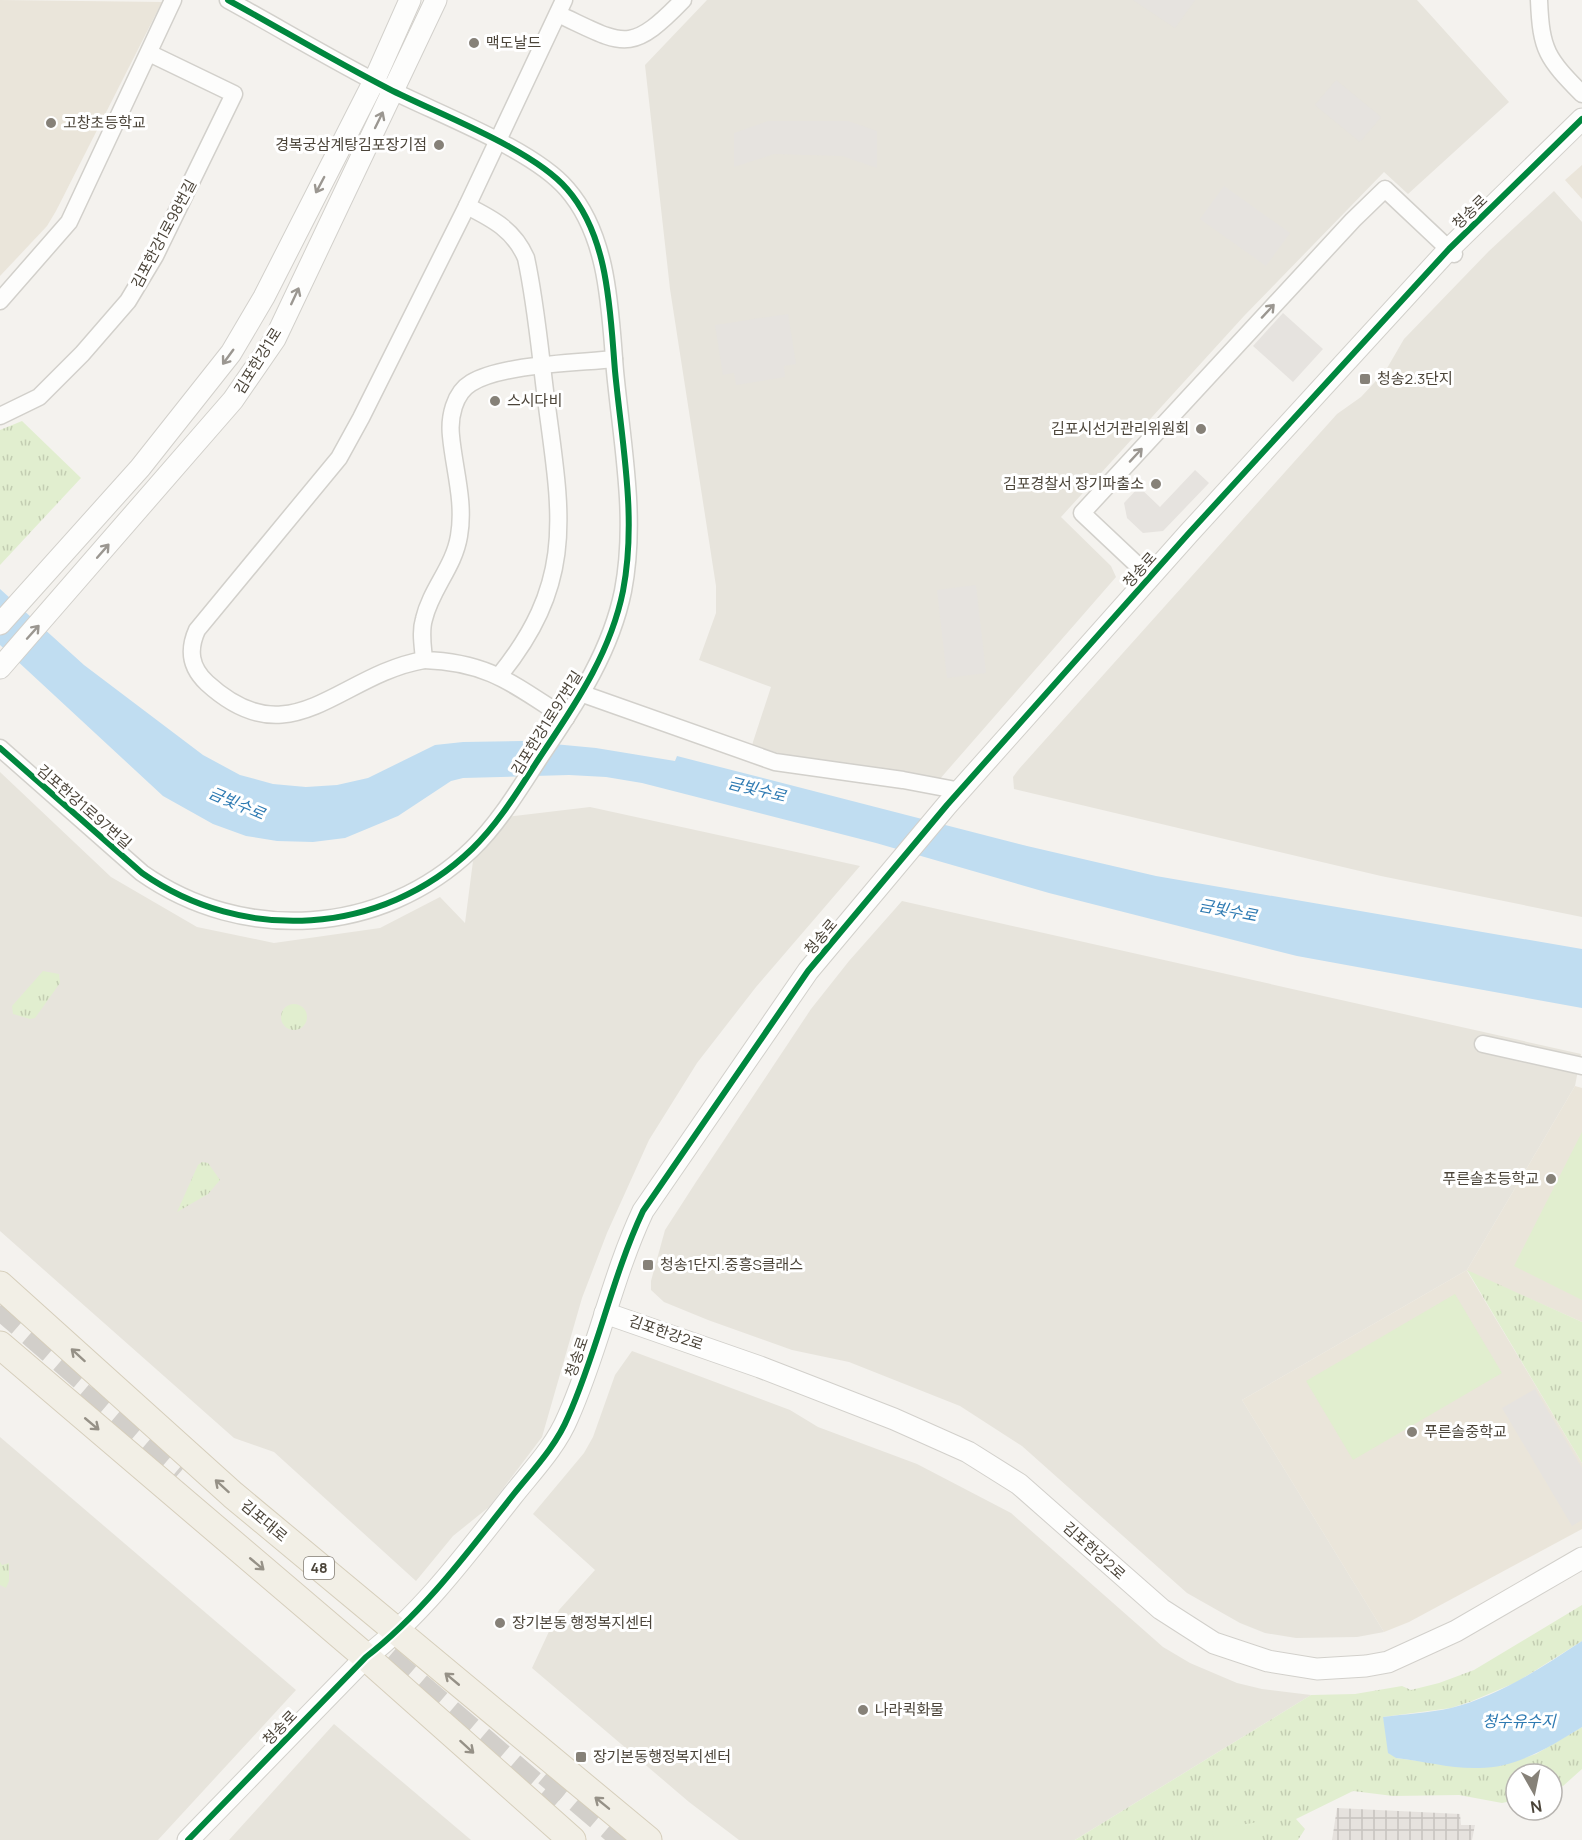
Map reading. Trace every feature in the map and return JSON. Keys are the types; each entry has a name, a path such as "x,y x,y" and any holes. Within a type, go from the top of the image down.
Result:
{"main road":[{"name":"김포대로","path":"0,1285 233,1495 648,1840"},
{"name":"48","path":"0,1345 366,1657 572,1840"}],"street":[{"path":"0,301 69,222 173,0"},
{"path":"228,0 393,91"},
{"name":"김포한강1로","path":"0,624 140,468 231,353 264,297 374,81 410,0"},
{"name":"김포한강1로","path":"0,668 206,433 257,367 274,339 436,0"},
{"path":"498,142 561,7 614,39 635,39 654,28 683,0"},
{"path":"1539,0 1544,47 1559,70 1582,94"},
{"name":"김포한강1로98번길","path":"0,416 39,397 82,354 128,301 155,256 234,94 149,52"},
{"name":"김포한강1로97번길","path":"0,748 142,873 163,888 217,911 266,921 300,922 329,919 388,905 438,877 472,849 499,818 583,694 608,642 616,618 627,556 628,498 614,359 599,251 583,210 567,188 549,172 498,142 393,91"},
{"name":"청송로","path":"188,1840 366,1657 397,1633 461,1560 561,1433 626,1247 658,1186 808,971 954,798 1150,577 1194,538 1451,252 1582,119"},
{"name":"청송로","path":"1451,252 1582,127"},
{"name":"김포한강1로97번길","path":"498,142 339,458 202,623 190,645 191,660 200,677 219,694 243,710 279,716 318,705 393,667 424,660 476,666 499,676 564,721"},
{"path":"1150,577 1082,513 1353,220 1385,189 1451,252"},
{"path":"467,206 493,219 520,244 529,275 558,494 557,557 550,585 531,632 499,676"},
{"path":"424,660 422,635 424,619 451,563 460,532 459,492 451,435 454,405 469,384 497,373 614,359"},
{"path":"583,694 775,762 903,780 954,798"},
{"path":"1483,1044 1582,1066"},
{"name":"김포한강2로","path":"605,1312 760,1367 894,1419 968,1452 1019,1484 1128,1581 1176,1620 1214,1643 1268,1661 1317,1669 1366,1666 1388,1662 1456,1631 1582,1558"}],"shaded area":[{"name":"고창초등학교","path":"0,0 162,2 56,211 47,226 0,276"},
{"path":"707,0 1417,0 1509,102 1408,194 1384,172 1244,316 1061,517 1111,566 1116,577 939,780 792,757 752,745 771,687 699,660 716,613 716,586 670,289 645,65"},
{"path":"1133,0 1195,0 1175,28"},
{"path":"1336,80 1381,117 1360,142 1315,105"},
{"path":"768,121 848,121 877,131 877,168 842,156 774,154 734,167 734,133"},
{"path":"1582,165 1582,199 1565,180"},
{"path":"1224,186 1290,233 1266,266 1200,219"},
{"path":"1554,191 1582,222 1582,917 1381,876 1014,789 1013,777 1019,769 1337,414 1361,397 1386,370 1404,339 1489,251"},
{"path":"1283,313 1323,349 1293,382 1253,346"},
{"path":"788,314 796,364 784,366 785,377 736,385 734,373 723,375 715,325"},
{"path":"1195,470 1209,483 1163,531 1143,533 1127,518 1124,503 1139,487 1160,507"},
{"path":"976,585 986,673 947,678 937,590"},
{"path":"0,772 111,877 197,927 274,943 380,928 440,897 465,923 473,861 506,817 590,807 860,866 756,987 697,1063 649,1140 607,1233 582,1298 542,1437 489,1507 453,1536 416,1581 274,1452 234,1438 0,1231"},
{"path":"902,901 1581,1054 1575,1086 1467,1270 1242,1400 1384,1632 1357,1637 1296,1638 1265,1633 1240,1623 1187,1593 1022,1446 960,1406 849,1362 792,1350 708,1320 664,1302 651,1290 651,1281 665,1230 811,1009 849,961"},
{"name":"푸른솔중학교","path":"1575,1086 1582,1088 1582,1322 1467,1271 1582,1463 1582,1529 1409,1622 1384,1632 1242,1400 1467,1270"},
{"path":"632,1351 790,1410 818,1427 917,1464 1011,1513 1163,1647 1190,1663 1237,1683 1262,1689 1311,1695 1075,1840 739,1840 689,1802 532,1668 559,1610 595,1570 533,1514 584,1453 593,1437 615,1375"},
{"path":"1535,1389 1582,1468 1582,1520 1572,1526 1502,1408"},
{"path":"0,1437 296,1690 158,1840 0,1840"},
{"path":"334,1724 471,1840 229,1840"},
{"path":"1337,1808 1460,1814 1461,1825 1475,1825 1472,1840 1332,1840"}],"green space":[{"path":"22,421 81,478 0,565 0,430"},
{"path":"43,971 59,974 60,983 35,1018 30,1019 13,1014 12,1006"},
{"path":"294,1004 303,1008 307,1017 303,1026 294,1030 285,1026 281,1017 285,1008"},
{"path":"1582,1132 1582,1300 1514,1266"},
{"path":"202,1162 208,1163 220,1180 208,1194 177,1212 198,1165"},
{"path":"1467,1270 1582,1322 1582,1463"},
{"path":"1455,1294 1502,1373 1353,1460 1306,1381"},
{"path":"0,1562 2,1565 9,1563 9,1581 6,1588 0,1585"},
{"path":"1582,1605 1582,1641 1517,1682 1451,1708 1383,1717 1396,1758 1463,1767 1504,1764 1504,1803 1459,1795 1393,1796 1353,1791 1296,1819 1305,1829 1298,1840 1075,1840 1311,1695 1355,1694 1402,1686 1411,1690 1439,1683 1474,1670"},
{"path":"1582,1727 1582,1769 1564,1785 1564,1762 1511,1762 1536,1754"},
{"path":"1258,1822 1261,1840 1214,1840 1212,1830"}],"water":[{"name":"금빛수로","path":"0,589 84,665 203,755 240,775 273,784 306,787 337,785 368,778 435,745 463,742 522,741 596,748 675,761 677,756 1027,846 1156,876 1582,949 1582,1008 1297,956 1049,893 876,843 642,783 606,777 569,775 463,778 451,781 398,816 345,838 313,842 277,841 246,836 213,824 163,796 0,645"},
{"name":"청수유수지","path":"1582,1641 1582,1727 1533,1755 1493,1767 1448,1766 1396,1758 1388,1753 1383,1717 1443,1710 1469,1703 1503,1689"}],"tunnel":[{"path":"0,1306 109,1400"},
{"path":"80,1395 176,1477"},
{"path":"387,1659 556,1804"},
{"path":"547,1773 626,1840"}],"cycle path":[{"path":"0,748 142,873 181,896 224,911 267,920 311,920 355,914 397,899 436,878 483,838 512,800 582,692 602,654 618,613 627,564 629,536 627,481 605,276 592,229 581,208 552,174 509,146 368,78 228,0"},
{"path":"188,1840 366,1657 387,1640 426,1601 462,1560 551,1448 579,1392 622,1262 643,1211 808,971 947,805 1189,533 1449,249 1582,119"}],"place":[{"name":"맥도날드","path":"474,43"},
{"name":"고창초등학교","path":"51,123"},
{"name":"경복궁삼계탕김포장기점","path":"439,145"},
{"name":"청송2.3단지","path":"1365,379"},
{"name":"스시다비","path":"495,401"},
{"name":"김포시선거관리위원회","path":"1201,429"},
{"name":"김포경찰서 장기파출소","path":"1156,484"},
{"name":"푸른솔초등학교","path":"1551,1179"},
{"name":"청송1단지.중흥S클래스","path":"648,1265"},
{"name":"푸른솔중학교","path":"1412,1432"},
{"name":"장기본동 행정복지센터","path":"500,1623"},
{"name":"나라퀵화물","path":"863,1710"},
{"name":"장기본동행정복지센터","path":"581,1757"}]}
